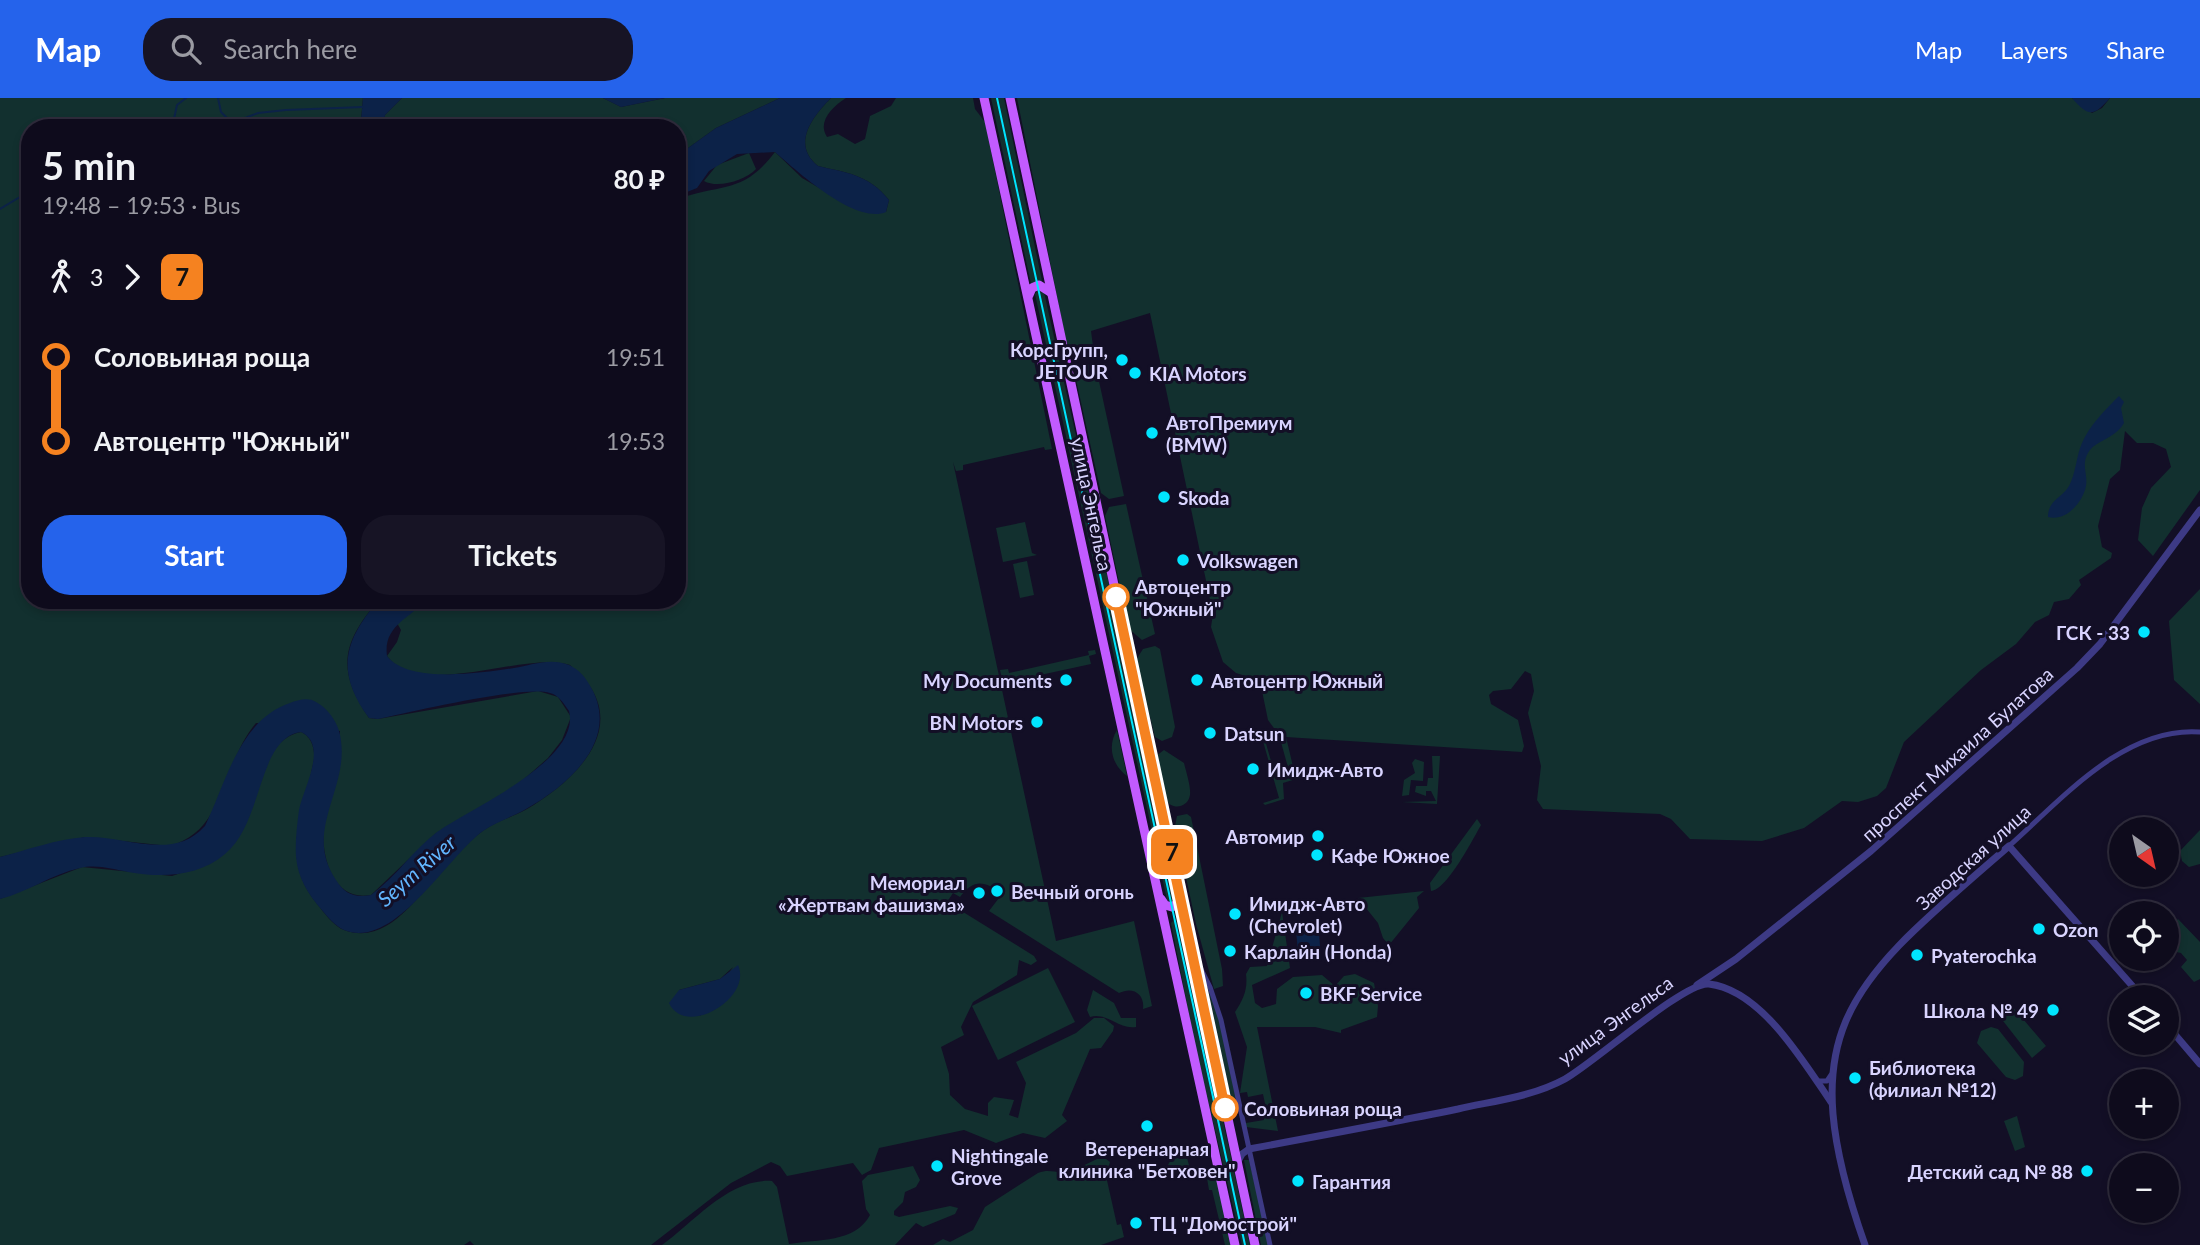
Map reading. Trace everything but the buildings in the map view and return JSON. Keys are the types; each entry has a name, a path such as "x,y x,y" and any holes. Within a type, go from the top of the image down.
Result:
{"main road":[{"name":"улица Энгельса","path":"984,98 1235,1245"},
{"name":"улица Энгельса","path":"1010,98 1255,1245"},
{"path":"1029,295 1032,288 1039,285 1051,292"},
{"path":"1160,894 1165,905 1172,907 1179,900 1179,888"},
{"path":"1168,933 1168,920 1175,914 1184,918 1188,930"}],"street":[{"name":"проспект Михаила Булатова","path":"1698,985 1737,959 1871,851 2077,668 2101,644 2200,510"},
{"name":"Заводская улица","path":"1865,1245 1847,1193 1835,1140 1831,1075 1839,1034 1866,982 1899,946 2008,846 2088,778 2131,747 2164,734 2200,732"},
{"path":"2008,846 2131,985"},
{"path":"1192,951 1210,987 1221,1020 1270,1245"},
{"name":"улица Энгельса","path":"1250,1149 1537,1091 1597,1059 1685,991 1698,985 1721,986 1750,999 1817,1082"},
{"path":"2179,1039 2200,1063"},
{"path":"1817,1082 1827,1082 1831,1075"},
{"name":"Заводская улица","path":"1817,1082 1831,1102"},
{"path":"1237,1163 1241,1154 1250,1149"}],"green space":[{"path":"0,98 363,98 361,119 21,119 21,609 372,609 357,629 348,657 351,685 369,718 378,719 538,691 558,697 571,717 562,740 548,758 515,787 435,834 371,895 357,895 346,891 337,882 330,870 323,843 325,816 338,774 340,731 256,723 236,757 213,811 202,826 188,838 169,846 85,837 0,857"},
{"path":"402,98 603,98 621,107 665,98 780,98 716,128 686,150 686,119 384,119"},
{"path":"831,98 846,98 828,115 824,131 827,137 838,134 855,144 865,139 870,116 891,106 896,98 973,98 975,109 985,122 1052,449 1045,450 1044,447 963,465 963,470 956,471 953,462 1056,941 1134,921 1152,1006 1143,1009 1142,999 1137,993 1129,990 1119,993 989,911 1002,894 985,884 975,884 960,897 953,893 947,902 1034,956 1037,961 1031,965 1019,960 1017,975 973,1002 961,1027 964,1035 941,1047 949,1074 950,1095 965,1109 988,1116 988,1103 994,1097 1014,1100 1009,1115 1018,1118 1026,1083 1016,1062 1076,1033 1094,1018 1104,1018 1114,1026 1101,1048 1090,1049 1062,1115 1067,1121 1045,1138 1023,1133 996,1143 964,1130 879,1148 871,1170 862,1175 853,1163 787,1176 780,1166 771,1162 731,1183 651,1245 474,1245 470,1241 464,1245 0,1245 0,899 82,867 172,876 213,862 274,751 282,741 301,732 310,739 314,759 297,834 299,869 306,887 337,926 360,933 375,931 402,915 454,857 479,834 522,812 558,788 573,774 595,743 600,725 599,707 591,688 570,665 551,662 448,675 424,674 403,669 387,656 397,642 401,630 397,623 415,609 686,609 686,196 742,181 753,175 775,152 802,178 828,193 886,212 889,200 873,185 848,173 818,166 810,158 805,140 817,114","holes":["733,967 700,1016 679,990 720,979"]},
{"path":"991,98 1004,98 1042,281 1031,284"},
{"path":"1017,98 2072,98 2092,113 2102,108 2110,98 2200,98 2200,490 2153,556 2138,540 2142,508 2151,488 2171,467 2166,449 2153,443 2137,443 2125,431 2120,470 2110,479 2098,526 2102,547 2112,553 2111,558 2079,580 2081,585 2069,599 2054,602 2049,615 2035,622 2016,644 1981,670 1904,742 1886,788 1877,796 1858,802 1842,801 1804,828 1762,841 1690,839 1671,819 1660,814 1543,809 1537,800 1541,766 1528,713 1534,691 1531,674 1525,671 1511,689 1493,691 1489,695 1491,704 1518,720 1524,746 1522,752 1286,737 1296,779 1283,783 1284,799 1265,805 1263,803 1279,798 1263,741 1265,740 1275,775 1289,771 1279,735 1268,720 1261,686 1255,679 1236,673 1223,662 1211,627 1213,614 1150,313 1091,331 1094,354 1076,356 1068,351"},
{"path":"749,153 756,169 746,177 724,184 704,181 717,165"},
{"path":"1039,289 1044,292 1142,732 1175,897 1173,903 1167,900 1035,294"},
{"path":"1095,363 1124,496 1109,499 1101,493 1075,375 1079,367"},
{"path":"1126,504 1155,634 1142,640 1129,629 1105,516 1109,507"},
{"path":"1025,522 1032,553 1037,555 1003,562 996,528"},
{"path":"1027,561 1034,595 1020,598 1013,564"},
{"path":"2200,589 2200,704 2174,680 2169,621"},
{"path":"1155,646 1160,649 1175,727 1172,737 1162,741 1155,737 1136,660 1143,649"},
{"path":"1095,650 1096,654 1089,656 1091,664 1003,683 1000,670 1008,669 1009,673 1089,655 1088,651"},
{"path":"1117,730 1127,776 1113,755 1112,742"},
{"path":"1164,750 1184,763 1190,795 1183,805 1168,803 1162,789 1156,756"},
{"path":"1432,756 1440,756 1437,804 1402,802 1436,801 1431,791 1426,791 1426,796 1415,792 1416,786 1427,786 1428,778 1433,778"},
{"path":"1415,759 1424,762 1423,781 1411,780 1409,795 1402,796 1404,780 1415,773 1412,763"},
{"path":"1187,814 1191,817 1222,969 1223,986 1214,989 1196,924 1175,826 1177,816"},
{"path":"1477,819 1481,825 1459,863 1444,882 1431,891 1430,883"},
{"path":"2200,830 2200,864 2189,867 2182,861 2180,851"},
{"path":"1424,891 1417,897 1419,908 1389,945 1383,938 1378,923 1358,898"},
{"path":"1282,912 1290,968 1252,985 1255,1003 1262,1008 1276,1004 1277,989 1293,977 1322,975 1335,986 1344,976 1355,974 1374,983 1378,1006 1377,1017 1341,1030 1341,1033 1315,1027 1257,1027 1278,1131 1246,1127 1246,1123 1264,1120 1263,1114 1267,1113 1263,1094 1248,1097 1247,1092 1240,1093 1247,1047 1235,1012 1244,994 1246,974 1250,967 1267,966"},
{"path":"1175,919 1180,921 1250,1245 1242,1245 1195,1045 1171,923"},
{"path":"2179,920 2200,942 2200,979 2194,982 2181,967 2187,960 2181,953"},
{"path":"1048,968 1075,1022 998,1060 972,1006"},
{"path":"1207,984 1221,1022 1236,1098 1231,1099"},
{"path":"1093,990 1114,1003 1121,1018 1136,1018 1136,1027 1124,1026 1102,1017 1090,1017 1087,1010"},
{"path":"2012,1006 2046,1046 2032,1058 2000,1017"},
{"path":"1991,1027 1998,1029 2024,1062 2023,1076 2015,1080 2006,1077 1977,1043 1981,1031"},
{"path":"2017,1116 2025,1147 2015,1151 2004,1121"},
{"path":"1177,1148 1186,1154 1190,1169 1177,1173 1168,1165"},
{"path":"1097,1159 1110,1162 1106,1176 1117,1225 1121,1224 1124,1237 1101,1245 933,1245 943,1239 950,1242 973,1230 985,1207 1038,1173 1067,1171"},
{"path":"1244,1160 1249,1160 1269,1245 1261,1245"},
{"path":"913,1166 920,1180 916,1187 905,1192 903,1202 894,1211 894,1215 899,1217 950,1206 958,1208 955,1214 923,1227 916,1223 895,1245 662,1245 727,1194 741,1186 772,1181 777,1187 789,1244 845,1235 855,1231 870,1215 866,1209 862,1181 868,1175"},
{"path":"1212,1173 1216,1177 1231,1245 1225,1245 1212,1190 1209,1190 1207,1178"}],"water":[{"path":"363,98 402,98 384,119 361,119"},
{"path":"603,98 665,98 621,107"},
{"path":"780,98 831,98 807,131 806,149 810,158 818,166 848,173 873,185 889,200 886,212 873,214 843,204 812,183 775,152 737,154 709,171 697,188 686,192 686,150 716,128"},
{"path":"2072,98 2110,98 2100,108 2087,112"},
{"path":"2119,396 2124,402 2121,408 2124,423 2088,453 2085,462 2086,486 2081,498 2067,514 2048,517 2050,507 2071,481 2085,437 2098,418"},
{"name":"Seym River","path":"372,609 417,609 393,630 387,646 387,656 397,665 411,670 465,674 540,663 560,662 570,665 585,678 598,704 600,723 586,758 559,787 526,809 483,831 400,915 382,927 363,933 344,930 331,921 312,898 299,872 296,851 298,816 314,757 309,738 301,732 287,738 276,749 238,840 214,862 191,871 166,875 86,867 60,874 0,899 0,857 74,838 100,837 164,845 192,837 205,826 246,738 258,723 273,711 296,701 313,700 321,705 333,718 338,729 341,741 339,777 325,828 324,845 327,862 336,880 347,892 360,896 371,895 437,832 520,781 558,747 568,729 569,711 559,698 550,693 493,696 378,719 369,718 351,686 348,671 351,643"},
{"path":"1318,920 1321,959 1299,961 1295,922"},
{"path":"738,965 740,978 736,990 715,1010 689,1017 677,1013 669,1003 679,990 720,979"}],"waterway":[{"path":"174,119 177,105 186,98"},
{"path":"218,98 221,112 228,119"},
{"path":"242,119 258,113 286,110 363,107"},
{"path":"0,209 21,196"}],"tram line":[{"path":"997,98 1245,1245"}],"bus line":[{"name":"7","path":"1116,597 1225,1108"}],"place":[{"name":"КорсГрупп, JETOUR","path":"1122,360"},
{"name":"KIA Motors","path":"1135,373"},
{"name":"АвтоПремиум (BMW)","path":"1152,433"},
{"name":"Skoda","path":"1164,497"},
{"name":"Volkswagen","path":"1183,560"},
{"name":"Автоцентр \"Южный\"","path":"1116,597"},
{"name":"ГСК - 33","path":"2144,632"},
{"name":"My Documents","path":"1066,680"},
{"name":"Автоцентр Южный","path":"1197,680"},
{"name":"BN Motors","path":"1037,722"},
{"name":"Datsun","path":"1210,733"},
{"name":"Имидж-Авто","path":"1253,769"},
{"name":"Автомир","path":"1318,836"},
{"name":"Кафе Южное","path":"1317,855"},
{"name":"Вечный огонь","path":"997,891"},
{"name":"Мемориал «Жертвам фашизма»","path":"979,893"},
{"name":"Имидж-Авто (Chevrolet)","path":"1235,914"},
{"name":"Ozon","path":"2039,929"},
{"name":"Карлайн (Honda)","path":"1230,951"},
{"name":"Pyaterochka","path":"1917,955"},
{"name":"BKF Service","path":"1306,993"},
{"name":"Школа № 49","path":"2053,1010"},
{"name":"Библиотека (филиал №12)","path":"1855,1078"},
{"name":"Соловьиная роща","path":"1225,1108"},
{"name":"Ветеренарная клиника \"Бетховен\"","path":"1147,1126"},
{"name":"Nightingale Grove","path":"937,1166"},
{"name":"Детский сад № 88","path":"2087,1171"},
{"name":"Гарантия","path":"1298,1181"},
{"name":"ТЦ \"Домострой\"","path":"1136,1223"}]}
